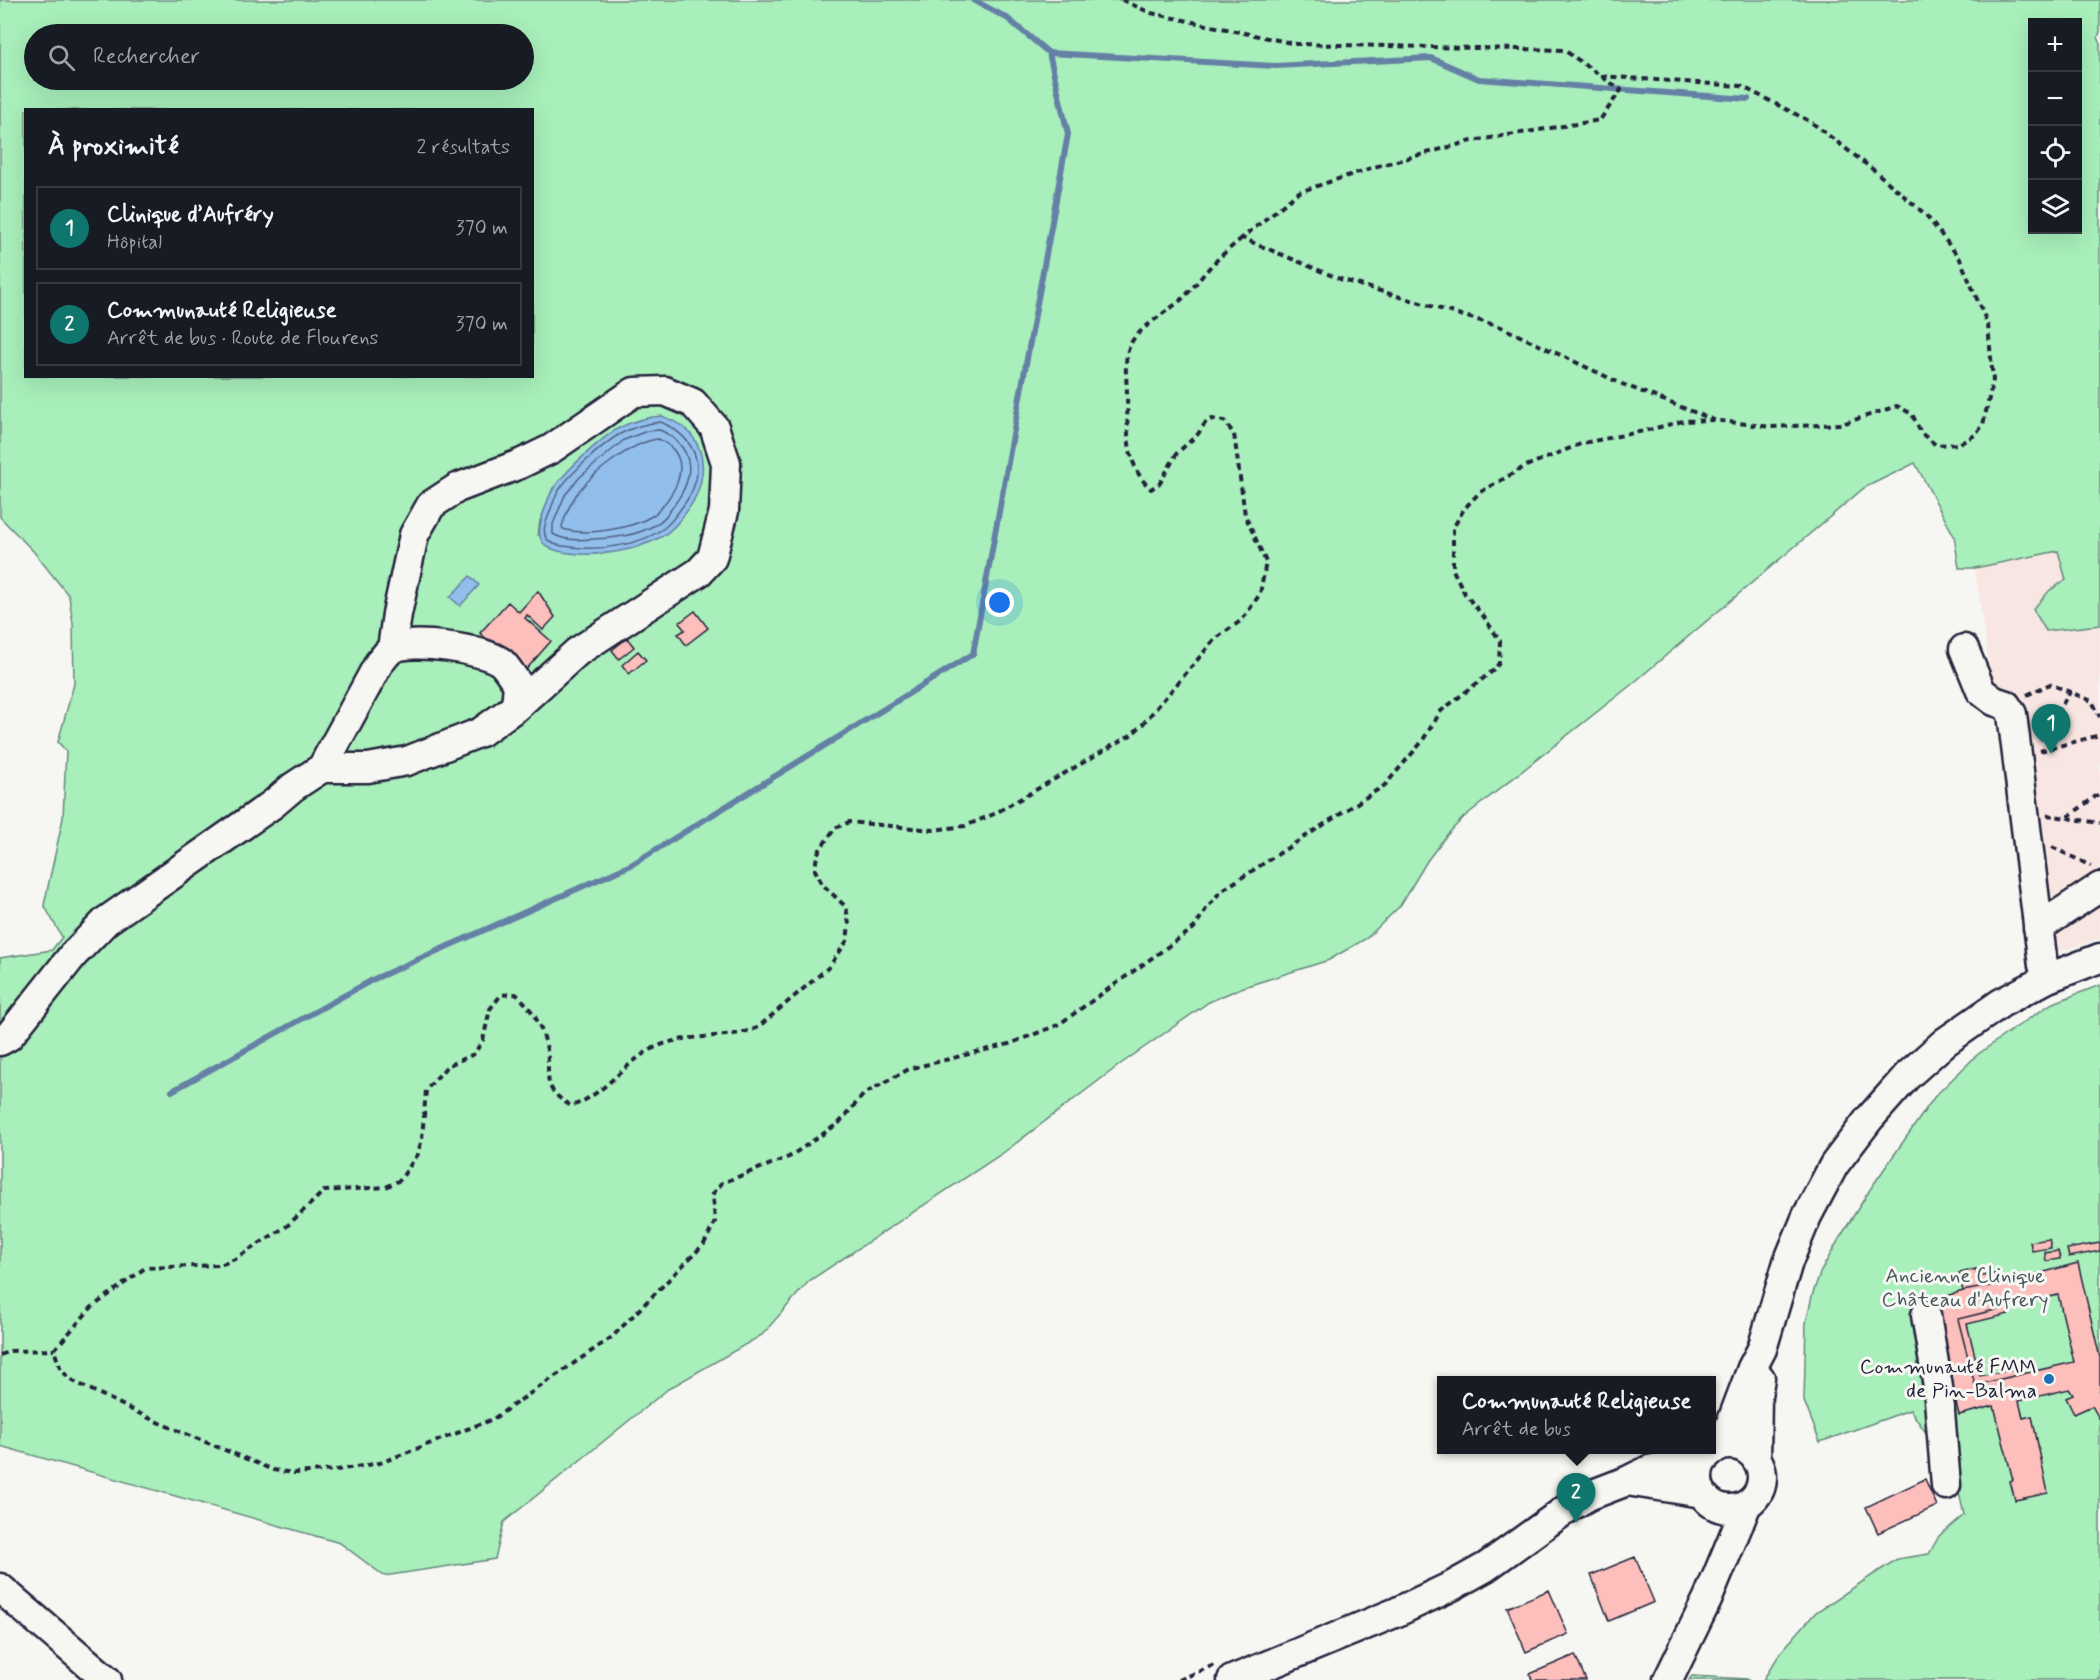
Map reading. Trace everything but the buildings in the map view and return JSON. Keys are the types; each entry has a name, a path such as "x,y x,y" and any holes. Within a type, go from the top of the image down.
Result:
{"street":[{"path":"322,768 368,768 407,761 481,732 516,707 576,652 699,572 712,558 724,511 726,463 714,427 693,403 665,391 634,392 551,449 520,464 457,488 431,505 414,536 392,650"},
{"path":"0,1041 9,1036 73,955 106,921 322,768 379,663 392,650 407,646 438,644 474,651 500,662 518,684 516,707"},
{"path":"1965,649 1981,691 1994,701 2006,705 2012,714 2024,755 2025,823 2043,965 2048,978"},
{"path":"2038,928 2100,887"},
{"path":"1716,1446 1732,1420 1752,1368 1762,1349 1788,1262 1807,1216 1834,1165 1869,1119 1907,1076 1945,1042 2001,1003 2048,978 2100,958"},
{"path":"1926,1315 1938,1387 1946,1485"},
{"path":"1756,1459 1757,1396 1762,1368 1762,1349"},
{"path":"1668,1680 1708,1598 1748,1504 1758,1493 1761,1485 1761,1471 1756,1459 1750,1453 1735,1446 1716,1452"},
{"path":"1226,1671 1436,1594 1485,1566 1588,1496 1648,1470 1711,1454"},
{"path":"1708,1598 1715,1564 1716,1543 1707,1498 1698,1476 1711,1454"},
{"path":"1627,1481 1707,1498 1729,1509 1748,1504"},
{"path":"0,1588 107,1680"}],"path":[{"path":"0,1355 10,1351 54,1350 91,1308 145,1268 220,1265 235,1259 287,1226 324,1191 386,1187 400,1180 418,1154 422,1139 426,1090 447,1066 474,1054 483,1040 490,1009 501,996 516,994 528,1004 537,1018 547,1050 549,1085 558,1098 571,1106 585,1101 644,1052 661,1044 706,1036 743,1034 757,1028 830,967 847,940 846,907 822,884 815,870 817,854 835,828 849,822 933,830 965,826 994,814 1131,735 1163,702 1215,639 1242,620 1260,594 1266,562 1245,515 1234,434 1224,421 1212,418 1206,422 1198,434 1177,453 1160,483 1151,489 1141,480 1132,460 1126,428 1128,393 1125,374 1130,345 1148,326 1182,299 1218,259 1299,192 1374,167 1472,141 1600,120 1621,90 1564,50 1296,44 1151,13 1122,0"},
{"path":"54,1350 62,1370 73,1381 155,1421 273,1470 304,1472 337,1470 380,1463 493,1419 612,1338 704,1244 715,1222 713,1194 722,1183 789,1157 839,1123 864,1094 909,1069 1009,1044 1058,1025 1194,928 1221,891 1385,785 1421,743 1441,711 1500,663 1500,641 1465,594 1453,570 1453,528 1464,509 1479,493 1526,466 1583,443 1683,421 1714,420 1771,427 1842,424 1897,406 1912,414 1921,434 1936,445 1959,444 1975,435 1983,425 1993,380 1988,326 1960,259 1926,215 1875,171 1811,122 1741,86 1601,76"},
{"path":"1242,238 1340,279 1501,327 1622,384 1714,420"},
{"path":"2006,705 2050,684 2091,700 2100,717"},
{"path":"2024,755 2070,692"},
{"path":"2024,755 2100,735"},
{"path":"2068,818 2100,793"},
{"path":"2025,823 2068,818 2100,823"},
{"path":"2025,823 2100,870"},
{"path":"1179,1680 1226,1671"}],"shaded area":[{"path":"2100,542 2100,939 2032,960 1975,568"}],"green space":[{"path":"0,0 2100,0 2098,37 2100,42 2100,625 2046,631 2033,609 2050,590 2066,580 2058,551 1975,568 1959,568 1954,536 1915,463 1864,488 1631,685 1464,817 1427,861 1400,906 1367,938 1329,960 1241,988 1209,1002 1122,1063 1003,1153 809,1281 762,1335 668,1389 504,1522 495,1559 384,1576 340,1543 0,1446 0,958 52,950 62,937 44,905 63,818 66,751 58,742 74,684 73,624 69,596 34,552 0,517","holes":["553,488 677,523 660,537 538,535 540,521"]},
{"name":"Ancienne Clinique Château d'Aufrery","path":"2100,985 2100,1680 1763,1680 1781,1652 1816,1612 1897,1559 1929,1554 1939,1536 1964,1515 1955,1474 1910,1410 1820,1442 1804,1401 1806,1323 1820,1273 1871,1188 1935,1096 1977,1055 2006,1034 2051,1004"},
{"path":"1692,1676 1747,1679 1748,1680 1689,1680"}],"water":[{"path":"662,416 680,424 689,432 696,441 702,461 701,482 693,502 675,526 665,535 651,542 617,552 569,553 558,551 544,544 539,532 542,516 552,491 568,471 612,432 629,423"},
{"path":"470,576 479,585 460,606 450,597"}],"waterway":[{"path":"973,0 1007,18 1049,53 1275,66 1431,58 1479,79 1748,99"},
{"path":"172,1091 374,979 631,865 973,654 1068,134 1049,53"}],"place":[{"name":"Clinique d’Aufréry","path":"2051,754"},
{"name":"Communauté FMM de Pin-Balma","path":"2049,1379"},
{"name":"Communauté Religieuse","path":"1576,1523"}]}
